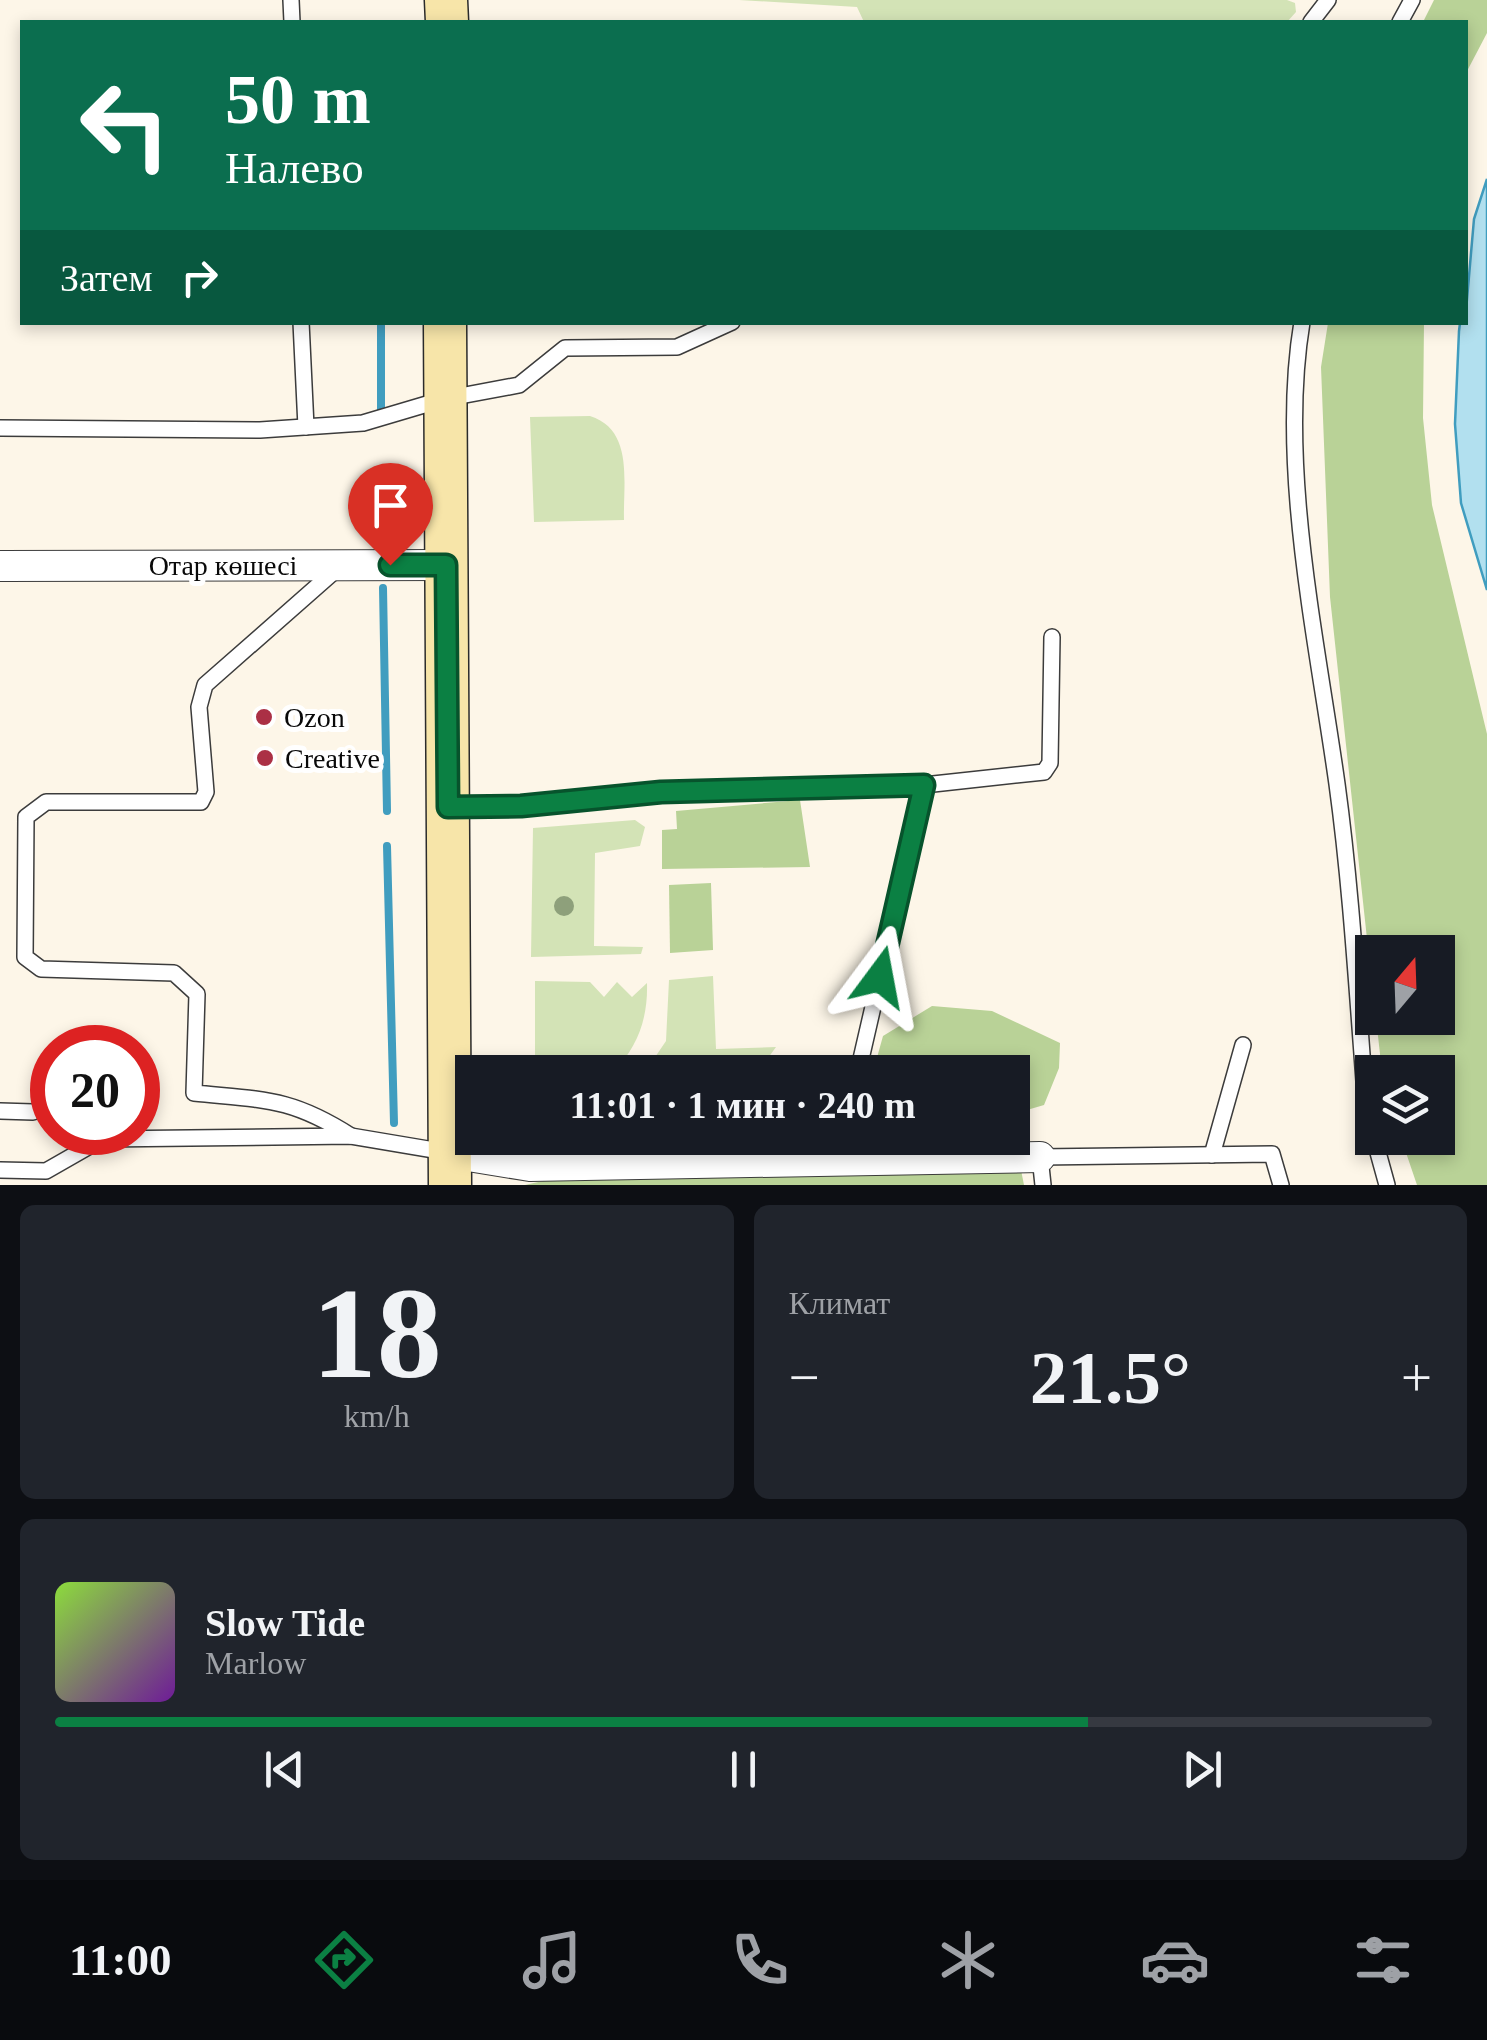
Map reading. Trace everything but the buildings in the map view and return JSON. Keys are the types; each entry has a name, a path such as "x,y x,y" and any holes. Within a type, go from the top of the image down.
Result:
{"main road":[{"path":"445,325 450,1169"}],"street":[{"name":"Отар көшесі","path":"0,566 446,565"},
{"path":"450,1169 530,1166 1041,1171"}],"lane":[{"path":"1313,20 1328,0"},
{"path":"301,325 306,427"},
{"path":"0,428 362,424 444,398 519,385 565,348 677,347 725,325"},
{"path":"1302,325 1295,364 1303,547 1338,795 1365,1055"},
{"path":"341,565 205,685 198,707 206,792 201,802 46,802 26,817 25,957 41,969 174,973 197,994 194,1093 308,1109 351,1136 450,1169"},
{"path":"448,807 521,806 661,792 924,785 1044,772 1050,763 1052,636"},
{"path":"862,1055 924,785"},
{"path":"1212,1155 1243,1045"},
{"path":"0,1111 30,1112"},
{"path":"0,1170 46,1171 102,1140 351,1136"},
{"path":"1041,1171 1212,1155 1272,1154 1281,1185"},
{"path":"1379,1155 1388,1185"}],"green space":[{"path":"739,0 1287,0 1295,3 1296,12 1289,20 863,20 857,7"},
{"path":"1434,0 1487,0 1487,33 1468,69 1468,20 1424,20"},
{"path":"1328,325 1424,325 1423,418 1432,505 1487,734 1487,1185 1417,1185 1407,1155 1455,1155 1455,1055 1380,1055 1378,1035 1455,1035 1455,935 1367,935 1330,597 1321,367"},
{"path":"590,416 604,423 620,445 624,520 534,522 530,417"},
{"path":"800,800 810,867 662,869 662,830 677,829 676,811"},
{"path":"635,820 645,827 640,846 595,853 594,946 643,947 641,954 531,957 533,828"},
{"path":"711,883 713,950 670,953 669,885"},
{"path":"713,976 716,1049 776,1047 770,1055 657,1055 666,1041 669,980"},
{"path":"535,981 590,982 604,997 617,982 632,997 647,983 640,1031 627,1055 535,1055"},
{"path":"932,1006 992,1011 1060,1043 1059,1068 1044,1105 1030,1109 1030,1055 878,1055 883,1036"},
{"path":"1021,1170 1024,1185 525,1185 565,1176"}],"water":[{"path":"1487,179 1487,590 1461,503 1455,424 1460,325 1468,325 1474,219"}],"waterway":[{"path":"381,325 381,414"},
{"path":"382,474 383,542"},
{"path":"383,588 387,811"},
{"path":"387,846 394,1123"}],"place":[{"name":"Ozon","path":"264,717"},
{"name":"Creative","path":"265,758"}],"route":[{"path":"390,565 446,565 448,807 521,806 661,792 924,785 880,977"}]}
